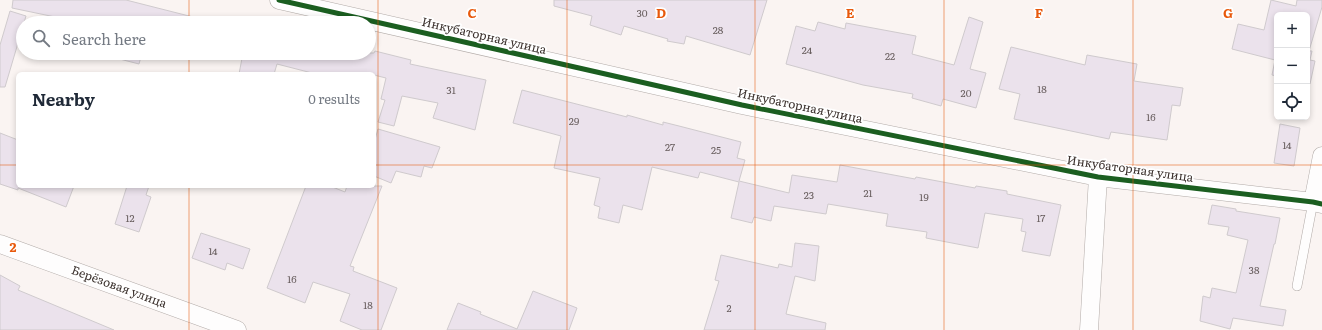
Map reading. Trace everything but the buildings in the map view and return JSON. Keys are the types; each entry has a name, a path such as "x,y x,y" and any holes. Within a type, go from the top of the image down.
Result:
{"street":[{"name":"Инкубаторная улица","path":"280,0 350,16"},
{"name":"Инкубаторная улица","path":"376,22 742,105 1098,177 1317,203"},
{"path":"1317,203 1322,156"},
{"path":"1089,330 1098,177"},
{"name":"Берёзовая улица","path":"0,244 237,330"}],"lane":[{"path":"1297,286 1317,203"}],"cycle path":[{"path":"279,0 350,16"},
{"path":"376,22 742,105 1098,177 1322,204"}]}
